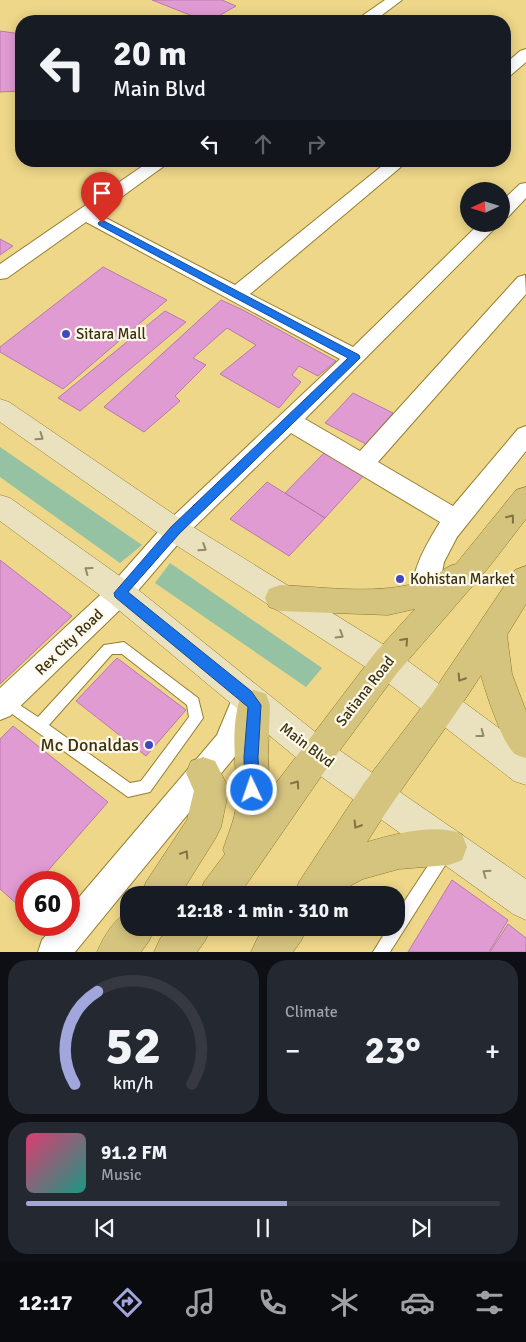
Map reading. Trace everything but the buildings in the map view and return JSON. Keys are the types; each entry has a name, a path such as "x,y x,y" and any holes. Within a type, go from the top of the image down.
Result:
{"main road":[{"path":"0,409 175,530 280,598 386,663 526,769"},
{"name":"Satiana Road","path":"225,884 317,754 386,663 479,558 526,498"},
{"name":"Main Blvd","path":"0,506 120,593 317,754 526,901"},
{"path":"280,598 388,602 436,591 479,558"},
{"path":"319,886 376,795 443,706 490,631 526,579"},
{"path":"490,631 490,644 500,687 520,733 526,742"},
{"path":"225,884 253,807 251,700"},
{"path":"165,886 203,827 212,789 203,773"},
{"path":"320,886 358,862 399,851 449,847"},
{"path":"116,952 129,936"},
{"path":"172,952 185,936"},
{"path":"270,952 282,936"}],"street":[{"path":"378,15 395,0"},
{"path":"511,65 526,54"},
{"path":"0,272 153,167"},
{"path":"237,294 393,167"},
{"path":"510,204 526,188"},
{"path":"85,214 355,358"},
{"name":"Rex City Road","path":"3,705 120,593 175,530 355,358 482,232"},
{"path":"362,464 525,282"},
{"path":"290,420 456,520"},
{"path":"425,593 431,560 456,520 526,435"},
{"path":"54,952 227,744 251,700"}],"lane":[{"path":"3,705 40,726 128,790 145,787 196,718 193,702 124,648 109,649 40,726"},
{"path":"381,952 449,847"}],"green space":[{"path":"0,447 142,545 120,563 0,477"},
{"path":"170,563 322,668 306,687 155,583"}],"place":[{"name":"Sitara Mall","path":"66,334"},
{"name":"Kohistan Market","path":"400,579"},
{"name":"Mc Donaldas","path":"149,745"}],"route":[{"path":"102,223 355,358 175,530 120,593 247,696 254,705 251,757 252,790"}]}
